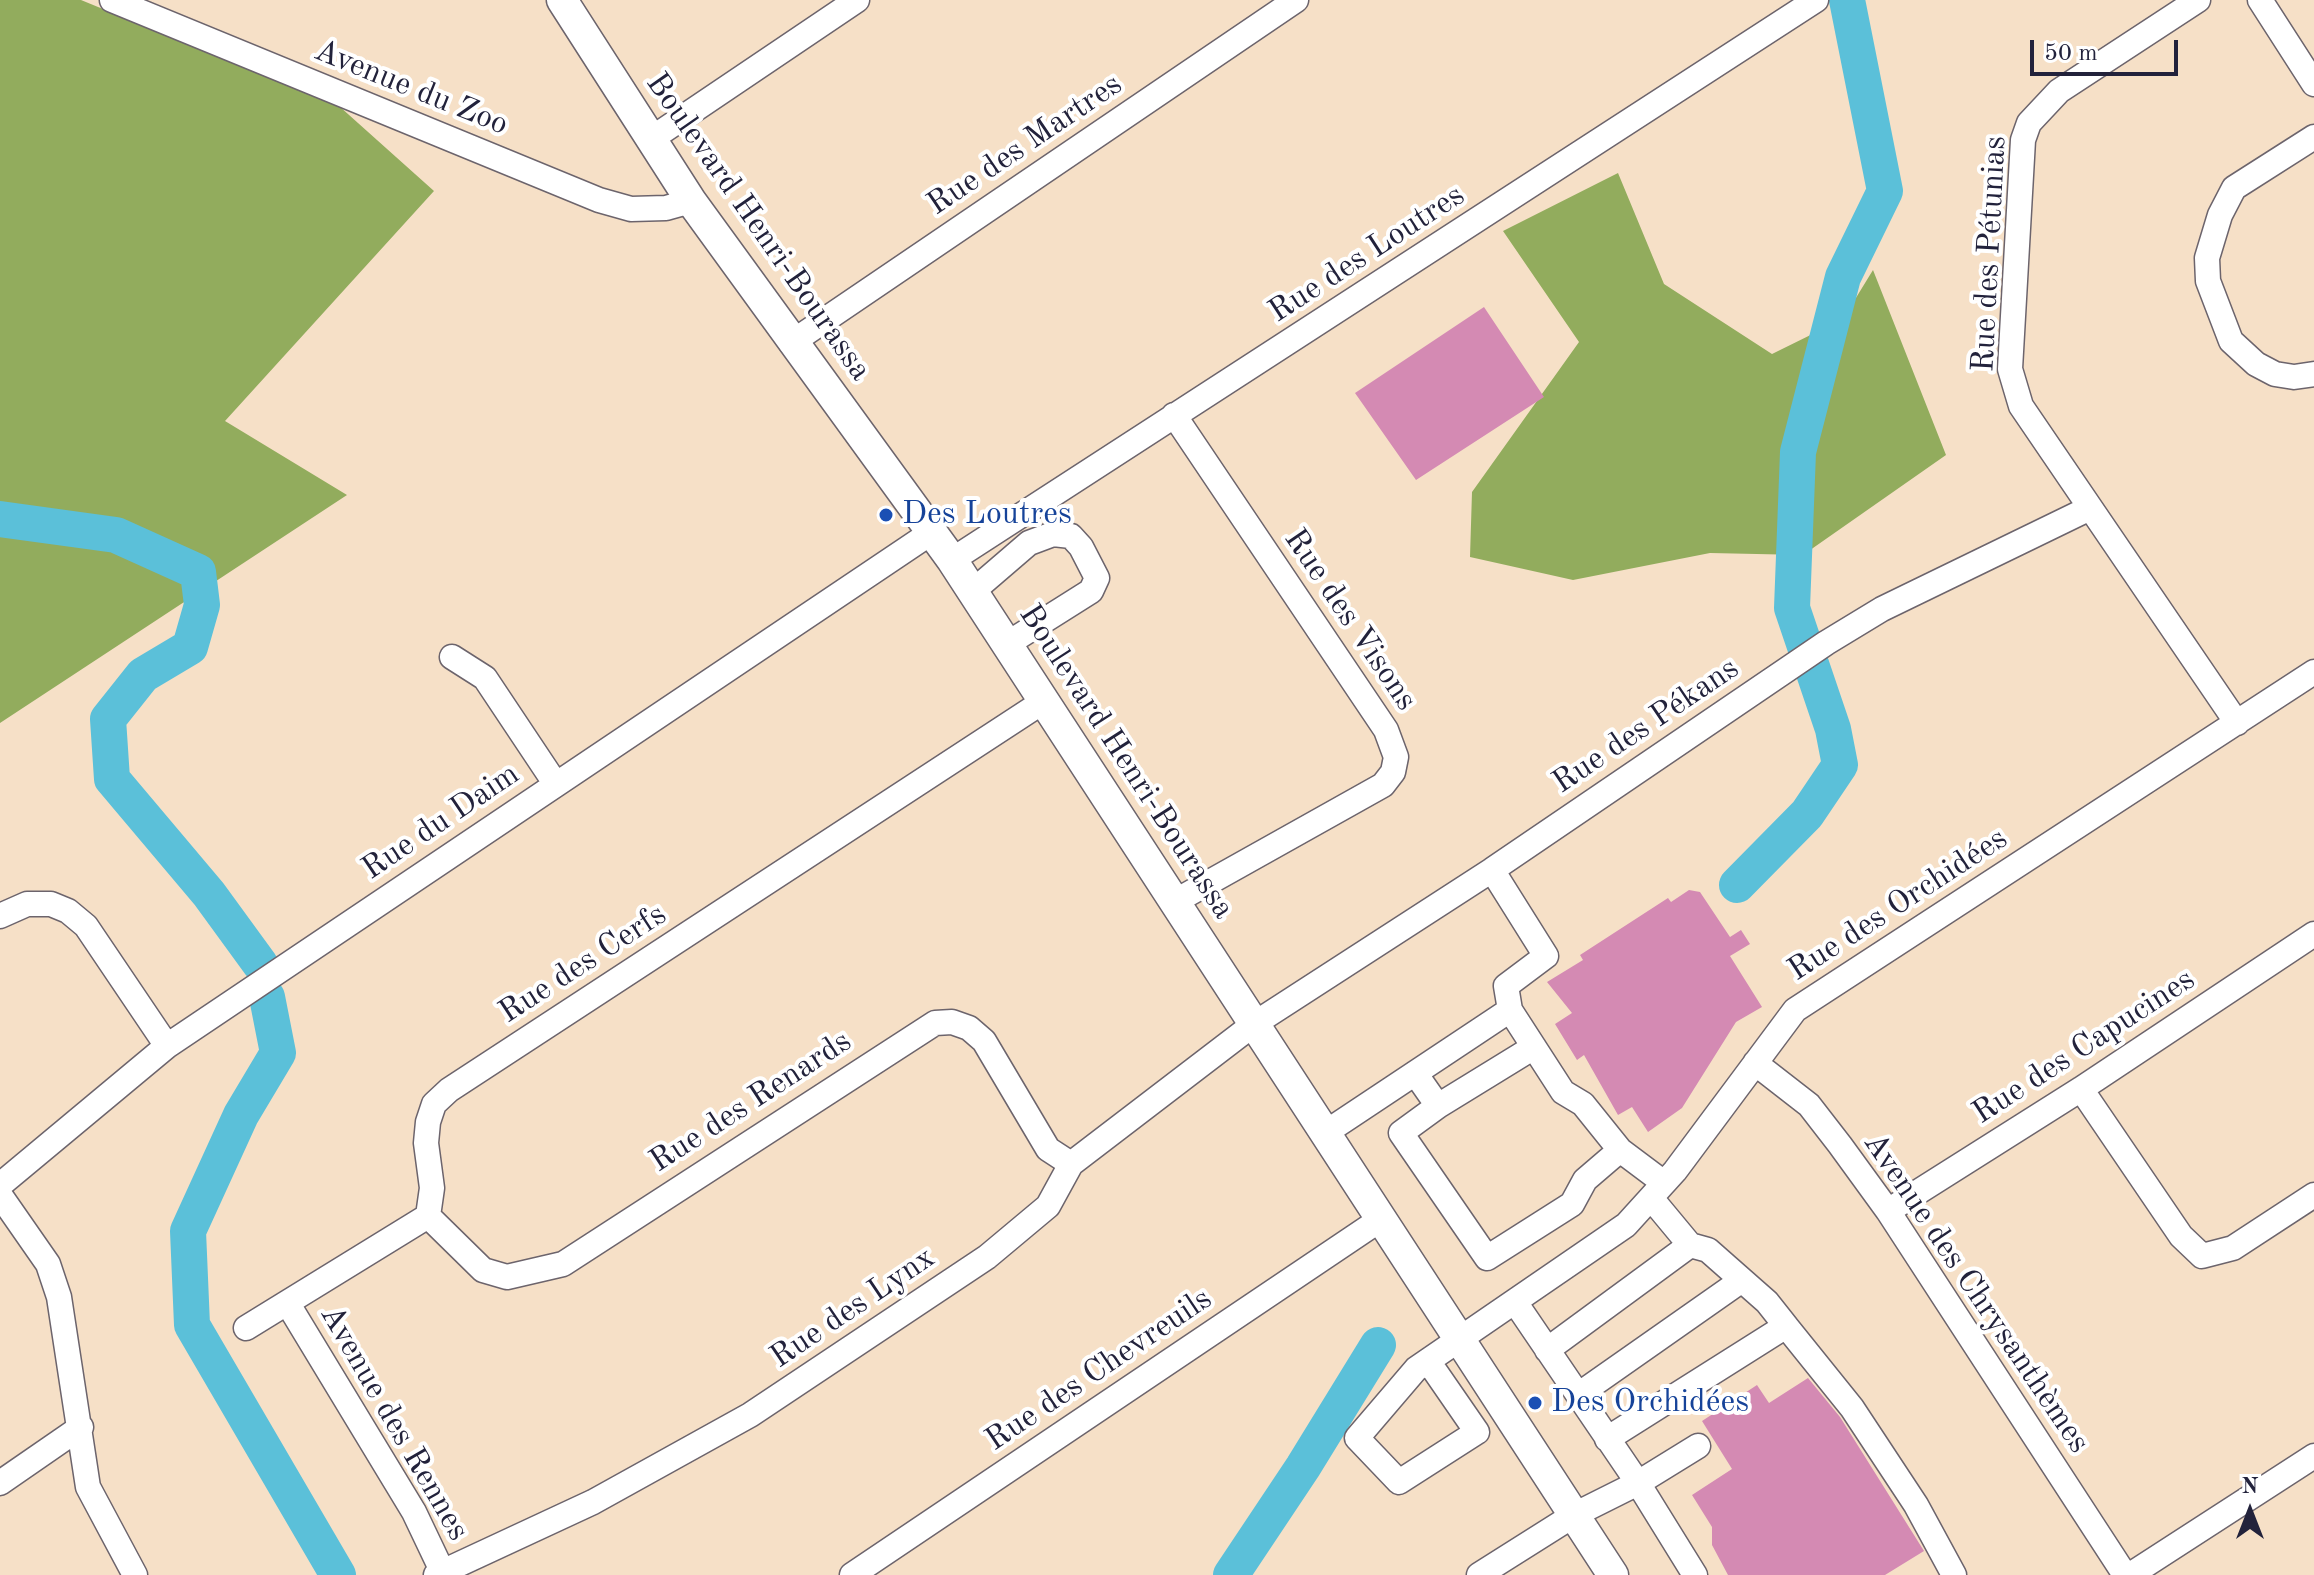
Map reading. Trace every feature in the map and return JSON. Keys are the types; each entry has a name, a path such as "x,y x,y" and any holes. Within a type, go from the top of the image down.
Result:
{"main road":[{"name":"Boulevard Henri-Bourassa","path":"562,0 691,201 791,343 952,560 1613,1575"}],"street":[{"name":"Avenue du Zoo","path":"112,0 599,200 631,209 666,208 691,201"},
{"path":"651,139 857,0"},
{"name":"Rue des Martres","path":"791,343 1296,0"},
{"name":"Rue des Loutres","path":"952,560 1816,0"},
{"name":"Rue des Pétunias","path":"2198,0 2059,91 2039,108 2023,140 2010,369 2021,406 2237,723"},
{"path":"2260,0 2314,84"},
{"path":"2314,137 2234,188 2220,215 2207,258 2208,281 2231,341 2256,364 2275,374 2294,377 2314,374"},
{"name":"Rue des Visons","path":"1174,415 1386,730 1396,757 1393,772 1383,785 1174,902"},
{"name":"Rue des Pékans","path":"1254,1024 1492,870 1826,643 1882,609 2090,508"},
{"name":"Rue du Daim","path":"0,1185 167,1046 932,532"},
{"path":"972,592 1029,543 1053,534 1071,536 1081,547 1097,578 1091,591 1007,644"},
{"path":"452,657 485,678 555,783"},
{"name":"Rue des Orchidées","path":"1477,1432 1399,1482 1357,1438 1416,1369 1626,1225 1658,1190 1795,1010 2314,672"},
{"name":"Rue des Cerfs","path":"428,1216 432,1188 426,1143 428,1122 434,1104 449,1090 1044,701"},
{"path":"1492,870 1546,956 1506,986 1510,1010 1563,1092 1583,1104 1658,1190 1690,1245 1708,1250 1767,1302 1852,1408 1916,1505 1954,1575"},
{"path":"0,916 27,904 51,904 68,911 86,926 167,1046"},
{"name":"Rue des Capucines","path":"1888,1211 2081,1089 2314,934"},
{"path":"1325,1133 1510,1010"},
{"name":"Rue des Renards","path":"428,1216 483,1270 507,1277 563,1264 913,1034 944,1023 969,1028 984,1041 1048,1149 1071,1164"},
{"name":"Rue des Lynx","path":"441,1574 593,1502 750,1415 987,1257 1048,1206 1071,1164 1254,1024"},
{"path":"1534,1047 1438,1106 1401,1133 1487,1258 1572,1204 1585,1180 1620,1150"},
{"name":"Avenue des Chrysanthèmes","path":"1755,1063 1809,1105 1888,1211 2127,1575"},
{"path":"1415,1073 1438,1106"},
{"path":"2081,1089 2181,1236 2202,1256 2233,1248 2314,1195"},
{"path":"0,1195 48,1264 59,1297 88,1487 135,1575"},
{"path":"246,1328 428,1216"},
{"name":"Rue des Chevreuils","path":"852,1575 1381,1219"},
{"path":"1547,1350 1690,1245"},
{"path":"1578,1395 1742,1280"},
{"path":"1515,1302 1638,1483 1695,1575"},
{"name":"Avenue des Rennes","path":"288,1304 414,1512 441,1574"},
{"path":"1607,1439 1786,1326"},
{"path":"1428,1361 1477,1432 1508,1412"},
{"path":"0,1483 81,1427"},
{"path":"1479,1575 1574,1515 1638,1483 1698,1446"},
{"path":"2127,1575 2314,1456"}],"green space":[{"path":"0,0 81,0 339,106 434,191 225,421 347,495 0,723"},
{"path":"1618,173 1664,284 1772,354 1843,319 1873,270 1946,455 1803,555 1710,553 1573,580 1470,557 1472,492 1579,342 1503,231"}],"building":[{"path":"1484,307 1544,397 1416,480 1355,393"},
{"path":"1689,890 1700,892 1730,937 1741,930 1750,944 1730,956 1762,1007 1736,1022 1682,1108 1648,1132 1632,1107 1618,1115 1584,1055 1577,1060 1555,1024 1572,1013 1547,982 1583,960 1580,955 1668,898 1671,902"},
{"path":"1808,1378 1840,1417 1924,1551 1885,1575 1728,1575 1712,1545 1712,1527 1692,1495 1732,1469 1702,1421 1757,1385 1769,1403"}],"waterway":[{"path":"1737,885 1807,814 1840,765 1833,729 1792,608 1798,452 1843,277 1885,191 1847,0"},
{"path":"0,519 116,535 198,572 202,605 190,647 143,675 108,719 112,779 209,894 260,964"},
{"path":"267,997 278,1053 241,1115 188,1231 192,1325 338,1575"},
{"path":"1231,1575 1303,1467 1378,1345"}],"place":[{"name":"Des Loutres","path":"886,515"},
{"name":"Des Orchidées","path":"1535,1403"}]}
